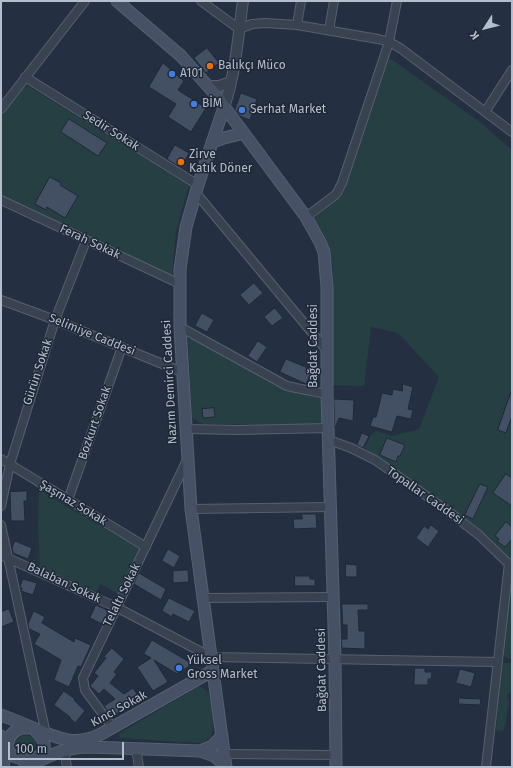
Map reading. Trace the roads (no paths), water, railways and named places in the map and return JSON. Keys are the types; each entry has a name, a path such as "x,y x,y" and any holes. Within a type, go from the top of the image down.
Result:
{"main road":[{"name":"Bağdat Caddesi","path":"117,1 181,56 208,86 306,217 324,252 327,287 327,394 335,659 336,767"},
{"name":"Nazım Demirci Caddesi","path":"224,107 186,227 182,253 180,284 180,326 191,509 226,766"},
{"path":"212,142 244,133"},
{"name":"Kıncı Sokak","path":"1,715 46,734 64,739 81,741 93,738 113,728 212,671"},
{"path":"3,767 7,746 11,735 16,730 21,728 33,728 42,738 44,744 42,756 29,765"},
{"path":"1,736 7,746 11,758 16,762 27,765 74,747 89,747 200,751 214,756 226,766"},
{"path":"200,751 212,746 222,736"}],"street":[{"path":"1,109 85,1"},
{"path":"201,1 239,29 252,24 265,23 297,25 389,42 400,48 512,132"},
{"name":"Nazım Demirci Caddesi","path":"224,107 232,82 243,1"},
{"path":"297,25 302,1"},
{"path":"329,30 334,1"},
{"path":"306,217 334,196 339,188 389,42 397,1"},
{"path":"485,112 512,70"},
{"name":"Sedir Sokak","path":"25,77 197,189 328,352"},
{"path":"208,86 219,86 232,82"},
{"name":"Ferah Sokak","path":"1,200 180,284"},
{"name":"Gürün Sokak","path":"1,506 10,464 55,320 86,241"},
{"name":"Selimiye Caddesi","path":"1,300 55,320 182,372"},
{"path":"180,326 287,386 327,394"},
{"name":"Bozkurt Sokak","path":"68,500 122,347"},
{"path":"186,429 328,434"},
{"name":"Topallar Caddesi","path":"328,434 375,460 445,509 479,535 510,565"},
{"name":"Şaşmaz Sokak","path":"1,459 146,547"},
{"name":"Telaltı Sokak","path":"113,728 85,690 83,678 188,460"},
{"path":"191,509 331,507"},
{"path":"1,525 4,556 46,734"},
{"name":"Balaban Sokak","path":"4,556 116,607 211,657"},
{"path":"486,767 497,662 510,565"},
{"path":"202,598 333,597"},
{"path":"211,657 497,662"},
{"path":"136,749 139,767"},
{"path":"64,750 68,767"},
{"path":"224,754 336,756"}],"place":[{"name":"Balıkçı Müco","path":"210,66"},
{"name":"A101","path":"172,74"},
{"name":"BİM","path":"194,104"},
{"name":"Serhat Market","path":"242,110"},
{"name":"Zirve Katık Döner","path":"181,162"},
{"name":"Yüksel Gross Market","path":"179,668"}]}
